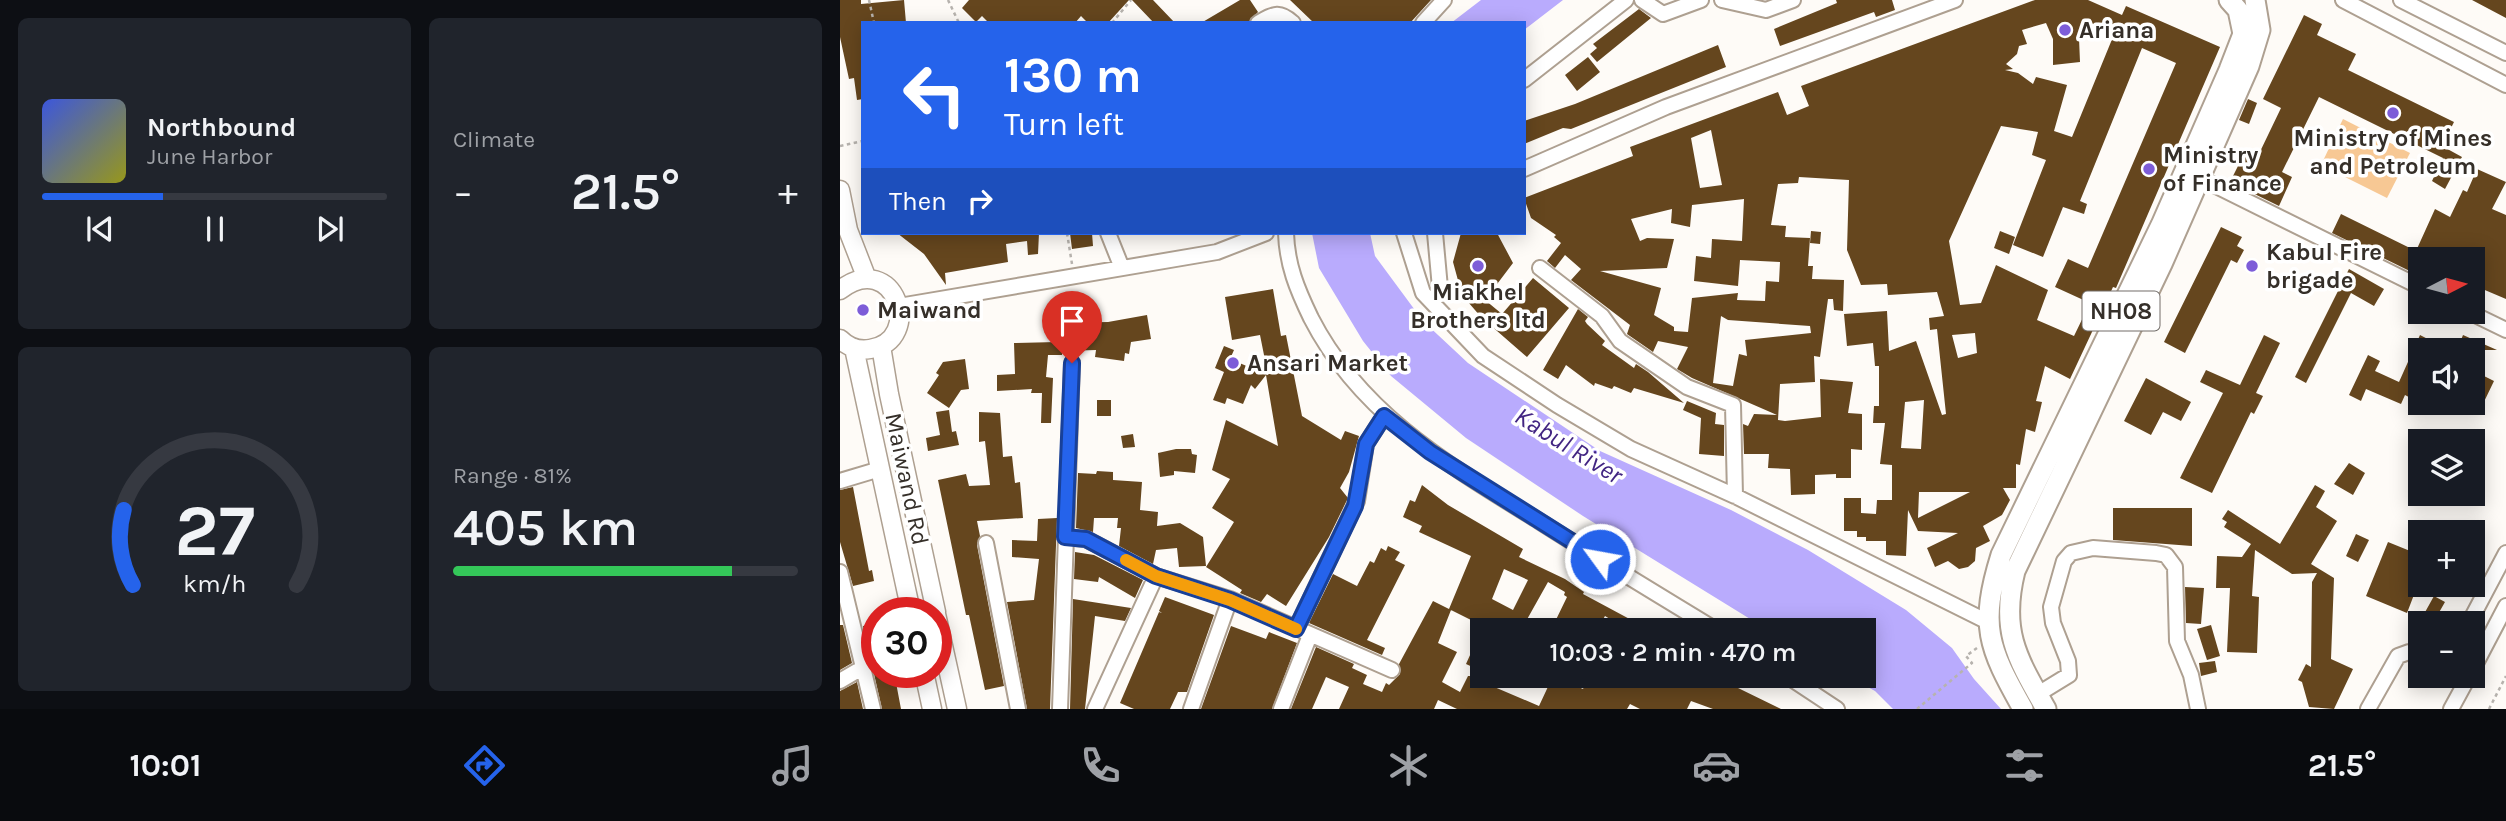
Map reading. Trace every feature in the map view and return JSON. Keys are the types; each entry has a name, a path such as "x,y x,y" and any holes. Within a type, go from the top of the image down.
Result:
{"highway":[{"name":"NH08","path":"2023,709 1996,662 1989,638 1990,589 2001,555 2161,225 2243,34 2242,20 2230,0"},
{"name":"NH08","path":"2042,702 2010,636 2010,592 2015,571 2200,178 2257,44 2259,20 2255,0"}],"main road":[{"path":"840,190 848,230 867,279"},
{"path":"840,290 852,281 867,279 886,285 899,306 896,331 881,346 872,349 847,344"},
{"name":"Maiwand Rd","path":"847,344 880,469 908,597"},
{"name":"Maiwand Rd","path":"881,346 888,394 932,597"},
{"name":"Maiwand Rd","path":"952,686 957,709"},
{"path":"927,688 932,709"}],"street":[{"path":"1425,21 1444,0"},
{"path":"1526,78 1626,0"},
{"path":"1642,0 1663,14 1701,0"},
{"path":"1722,0 1766,10 1793,0"},
{"path":"1526,168 1666,107 1955,0"},
{"path":"2343,0 2506,85"},
{"path":"2401,0 2506,53"},
{"path":"1262,21 1276,13 1282,13 1291,21"},
{"path":"2200,178 2408,281"},
{"path":"1109,235 1122,268"},
{"path":"899,306 1217,252 1261,235"},
{"path":"1286,235 1287,261 1318,331 1345,373 1384,416 1457,470 1697,618"},
{"path":"1405,235 1423,293 1483,356 1557,405 1631,449 1735,496 1988,622"},
{"path":"1434,302 1440,288 1435,235"},
{"path":"1541,268 1602,316 1620,341 1687,387 1733,405 1735,496"},
{"path":"2485,320 2506,330"},
{"path":"1060,709 1072,363"},
{"path":"1296,629 1355,506 1366,444 1384,416"},
{"path":"840,481 880,469"},
{"path":"1065,537 1086,539 1156,576 1230,600 1392,670"},
{"path":"986,543 1018,709"},
{"path":"2042,702 2068,675 2068,661 2053,622 2051,607 2064,561 2071,553 2093,548 2166,555 2175,567 2177,641 2191,675 2198,709"},
{"path":"2475,611 2506,554"},
{"path":"840,572 861,664"},
{"path":"1095,709 1156,576"},
{"path":"1191,709 1230,600"},
{"path":"2485,646 2506,606"},
{"path":"1281,709 1310,635"},
{"path":"2368,709 2398,656 2408,652"},
{"path":"840,681 861,669"},
{"path":"867,688 873,709"},
{"path":"1805,688 1837,709"},
{"path":"2451,709 2462,688"}],"path":[{"path":"869,0 874,21"},
{"path":"948,0 958,21"},
{"path":"1114,21 1131,0"},
{"path":"840,146 861,141"},
{"path":"1067,235 1073,276"},
{"path":"1917,709 1972,663 1966,656"},
{"path":"2489,709 2506,676"}],"shaded area":[{"path":"2343,119 2410,153 2387,198 2321,165"}],"water":[{"path":"1481,0 1563,0 1526,28 1526,21 1454,21"},
{"name":"Kabul River","path":"1312,235 1370,235 1375,256 1423,321 1468,363 1600,451 1731,510 1808,550 1906,610 1952,648 1974,679 2001,709 1893,709 1870,688 1876,688 1876,618 1749,618 1583,516 1466,438 1391,376 1363,341 1319,268"}],"building":[{"path":"840,0 861,0 861,4 904,0 906,21 861,21 861,99 857,100 854,78 849,79 840,37"},
{"path":"969,0 1129,0 1110,21 1086,21 1081,16 1077,21 987,21 982,16 975,21 962,8"},
{"path":"1132,0 1153,0 1173,21 1152,21"},
{"path":"1240,0 1250,0 1258,12 1250,21 1204,21"},
{"path":"1290,0 1431,0 1412,21 1312,21"},
{"path":"1836,0 1892,0 1895,10 1876,17 1874,12 1780,46 1774,29 1837,3"},
{"path":"2035,0 2088,0 2122,15 2126,6 2220,47 2116,288 2113,287 2070,379 2045,366 2036,401 2042,402 2035,432 2026,429 2020,465 2016,464 2016,488 2003,488 2010,500 2002,515 1983,526 1990,541 1976,548 1975,561 1968,567 1959,569 1948,561 1935,567 1927,548 1958,533 1918,531 1908,510 1906,556 1886,555 1886,541 1866,541 1866,537 1857,537 1857,531 1844,531 1844,498 1861,498 1861,513 1876,514 1877,500 1892,500 1892,465 1880,464 1885,423 1873,423 1874,406 1879,406 1879,366 1875,366 1873,343 1847,346 1844,314 1887,311 1889,351 1916,341 1942,415 1946,414 1937,329 1930,330 1929,318 1944,316 1937,292 1888,295 1887,284 1861,285 1847,250 1849,180 1799,177 1798,183 1778,184 1771,225 1786,226 1785,237 1810,238 1808,266 1813,266 1812,279 1844,280 1843,311 1834,310 1833,299 1828,299 1820,357 1814,356 1815,382 1780,384 1778,420 1785,421 1821,417 1820,379 1853,382 1848,413 1862,414 1862,450 1851,449 1851,478 1836,478 1836,474 1815,475 1815,494 1791,495 1790,469 1768,468 1769,454 1744,454 1743,424 1748,426 1754,414 1777,415 1677,369 1688,347 1658,341 1653,352 1627,334 1630,325 1571,280 1581,269 1565,255 1555,268 1547,261 1561,243 1554,237 1556,235 1531,218 1526,204 1526,197 1633,156 1630,147 1778,92 1787,115 1809,106 1801,86","holes":["2085,21 2115,32 2072,137 2054,131 2067,85 2036,77 2033,84 2018,73 2005,70 2013,69 2006,64 2017,54 2019,46 2027,44 2022,30 2046,23 2053,39 2053,65 2080,62 2079,38","2142,48 2176,63 2088,268 2068,259 2055,287 2090,303 2074,336 2037,320 2048,290 1996,265 1981,303 1960,305 1949,241 2001,126 2038,132 2032,155 2046,160 2013,245 2043,257 2063,207 2084,214 2087,204 2080,201","1711,130 1722,185 1700,188 1691,138","1744,199 1742,241 1712,239 1711,258 1696,256 1694,281 1738,286 1740,260 1780,262 1779,282 1766,281 1765,301 1737,300 1738,293 1692,298 1688,332 1674,331 1674,327 1654,315 1661,288 1600,271 1667,268 1674,239 1647,238 1640,241 1631,219 1672,209 1671,223 1690,227 1692,205","1721,316 1728,320 1810,326 1811,333 1745,340 1747,356 1739,354 1733,386 1713,383","1975,333 1977,353 1958,358 1952,335","1924,400 1921,449 1901,448 1905,402","1919,492 1970,492 1918,518"]},
{"path":"2472,0 2506,0 2506,18"},
{"path":"1639,9 1651,18 1597,62 1590,54 1597,48 1593,44"},
{"path":"2304,15 2322,24 2317,35 2356,54 2348,70 2454,122 2442,146 2462,157 2445,189 2432,181 2443,158 2319,97 2282,172 2292,177 2279,206 2230,182 2244,154 2256,160 2281,108 2263,99"},
{"path":"1718,45 1726,67 1571,129 1563,128 1526,143 1526,120 1575,104"},
{"path":"1588,57 1600,72 1577,91 1565,75"},
{"path":"2248,99 2257,103 2249,124 2239,120"},
{"path":"2477,169 2506,182 2492,209 2506,215 2506,299 2485,290 2485,247 2418,247 2435,209 2450,217 2463,190 2467,192"},
{"path":"2341,214 2408,247 2408,270 2332,233"},
{"path":"2221,227 2242,237 2237,246 2244,250 2237,263 2231,260 2185,353 2164,342"},
{"path":"1811,231 1821,232 1820,244 1810,243"},
{"path":"2000,231 2015,237 2009,254 1994,248"},
{"path":"900,235 1039,235 1038,254 1028,255 1027,241 1006,244 1008,262 945,273 946,285 924,254"},
{"path":"1070,235 1092,235 1093,246 1072,249"},
{"path":"1460,235 1498,235 1513,263 1485,300 1502,314 1533,278 1569,308 1527,357 1481,317 1462,295 1453,262"},
{"path":"2349,269 2384,289 2374,306 2351,293 2306,383 2295,377"},
{"path":"2309,275 2319,280 2311,295 2302,290"},
{"path":"1273,289 1281,336 1286,335 1302,416 1341,440 1345,431 1359,436 1349,472 1340,488 1348,498 1329,537 1286,606 1267,594 1261,602 1240,593 1242,590 1206,567 1234,522 1212,508 1230,479 1212,470 1226,420 1278,446 1266,375 1255,389 1251,385 1243,404 1227,398 1225,404 1213,400 1224,372 1215,368 1224,346 1234,350 1230,359 1268,375 1260,335 1232,340 1225,297"},
{"path":"1578,309 1588,317 1585,321 1587,324 1605,341 1602,345 1634,368 1636,364 1648,372 1684,403 1634,388 1631,393 1614,386 1612,389 1595,383 1594,386 1566,365 1558,379 1543,370"},
{"path":"1147,315 1151,339 1131,342 1129,354 1125,353 1124,361 1095,357 1096,350 1062,351 1062,355 1048,355 1046,377 1053,378 1051,423 1041,423 1042,393 1031,393 1032,389 997,391 997,375 1015,374 1014,343 1057,342 1056,323 1108,322"},
{"path":"2264,335 2280,343 2256,393 2263,396 2254,414 2251,412 2212,493 2180,478 2223,393 2200,382 2206,370 2240,385"},
{"path":"2485,345 2497,350 2485,350"},
{"path":"2368,355 2380,361 2375,371 2399,382 2408,362 2408,397 2405,395 2401,404 2366,389 2361,401 2349,395"},
{"path":"965,359 969,389 961,390 949,408 927,393 939,375 936,373 943,362"},
{"path":"2485,376 2494,381 2485,400"},
{"path":"2146,378 2191,402 2181,421 2163,412 2151,435 2124,421"},
{"path":"1097,400 1111,400 1111,416 1097,416"},
{"path":"1687,401 1716,413 1715,424 1724,425 1724,456 1699,454 1701,418 1683,410"},
{"path":"949,410 952,432 956,431 959,445 928,451 926,438 940,435 936,412"},
{"path":"979,412 1000,413 1003,457 1012,456 1015,483 1020,482 1023,518 977,521 980,536 977,545 1004,686 985,690 969,615 966,615 938,480 966,474 969,486 990,485 985,441 979,442"},
{"path":"1133,434 1135,447 1123,448 1121,436"},
{"path":"1191,449 1192,454 1197,455 1195,473 1174,471 1174,475 1160,477 1158,453"},
{"path":"2349,463 2365,473 2353,495 2334,484"},
{"path":"1097,471 1113,472 1113,480 1142,482 1140,510 1158,512 1157,526 1180,523 1203,537 1206,566 1179,567 1177,548 1156,550 1153,564 1119,546 1121,528 1117,528 1118,518 1094,518 1093,532 1076,528 1078,473 1096,474"},
{"path":"1422,485 1448,505 1523,549 1519,557 1565,579 1584,592 1583,594 1628,618 1557,618 1567,597 1565,592 1548,582 1528,618 1470,620 1449,609 1471,556 1419,532 1422,526 1403,517 1410,500 1415,502","holes":["1504,569 1528,580 1513,610 1492,599"]},
{"path":"2315,485 2325,491 2316,507 2337,521 2311,564 2334,578 2331,659 2353,669 2334,709 2309,707 2302,682 2298,680 2306,664 2311,667 2312,582 2317,573 2292,574 2255,550 2252,596 2259,597 2257,653 2227,652 2230,588 2216,588 2217,556 2242,557 2251,544 2224,527 2227,522 2222,519 2228,510 2280,544"},
{"path":"853,487 869,571 872,570 874,581 853,586 840,542 840,490"},
{"path":"2113,508 2192,508 2192,546 2113,540"},
{"path":"1057,518 1050,709 1027,709 1007,602 1034,600 1039,559 1012,557 1012,540 1037,541 1038,519"},
{"path":"2356,534 2369,540 2358,562 2346,556"},
{"path":"2388,542 2408,550 2408,597 2413,597 2407,613 2366,596"},
{"path":"1388,546 1400,552 1395,560 1405,565 1367,640 1385,648 1382,655 1309,623 1333,574 1357,586 1370,561 1374,563 1381,548 1386,551"},
{"path":"1075,552 1094,555 1143,580 1135,598 1099,577 1098,582 1074,579"},
{"path":"2185,587 2204,588 2201,624 2186,623"},
{"path":"1165,597 1214,615 1187,692 1178,692 1170,709 1134,709 1120,703 1159,612 1162,613 1159,611"},
{"path":"2433,597 2445,602 2440,611 2426,611"},
{"path":"1073,599 1131,608 1125,621 1095,616 1085,709 1070,709"},
{"path":"1433,601 1451,610 1438,643 1457,652 1442,682 1460,692 1468,676 1470,688 1497,688 1539,706 1547,688 1738,688 1781,709 1713,709 1691,701 1687,709 1640,709 1630,704 1627,709 1457,709 1438,700 1434,709 1339,709 1349,687 1326,677 1312,709 1291,709 1316,647 1354,664 1352,668 1367,675 1363,684 1382,692 1386,683 1389,685 1400,674 1399,664"},
{"path":"840,625 843,625 852,663 840,670"},
{"path":"2211,625 2220,656 2207,660 2197,629"},
{"path":"1231,626 1266,639 1269,632 1297,643 1272,709 1201,709"},
{"path":"2215,661 2217,672 2201,676 2199,663"},
{"path":"857,682 863,709 840,709 840,691"},
{"path":"877,688 897,688 901,709 882,709"}],"slow traffic":[{"path":"1126,560 1156,576 1230,600 1296,629"}],"place":[{"name":"Ariana","path":"2065,30"},
{"name":"Ministry of Mines and Petroleum","path":"2393,113"},
{"name":"Ministry of Finance","path":"2149,169"},
{"name":"Miakhel Brothers ltd","path":"1478,266"},
{"name":"Kabul Fire brigade","path":"2252,266"},
{"name":"Maiwand","path":"863,310"},
{"name":"Ansari Market","path":"1233,363"}],"route":[{"path":"1072,363 1065,537 1086,539 1156,576 1230,600 1296,629 1355,506 1366,444 1384,416 1430,452 1600,559"}]}
